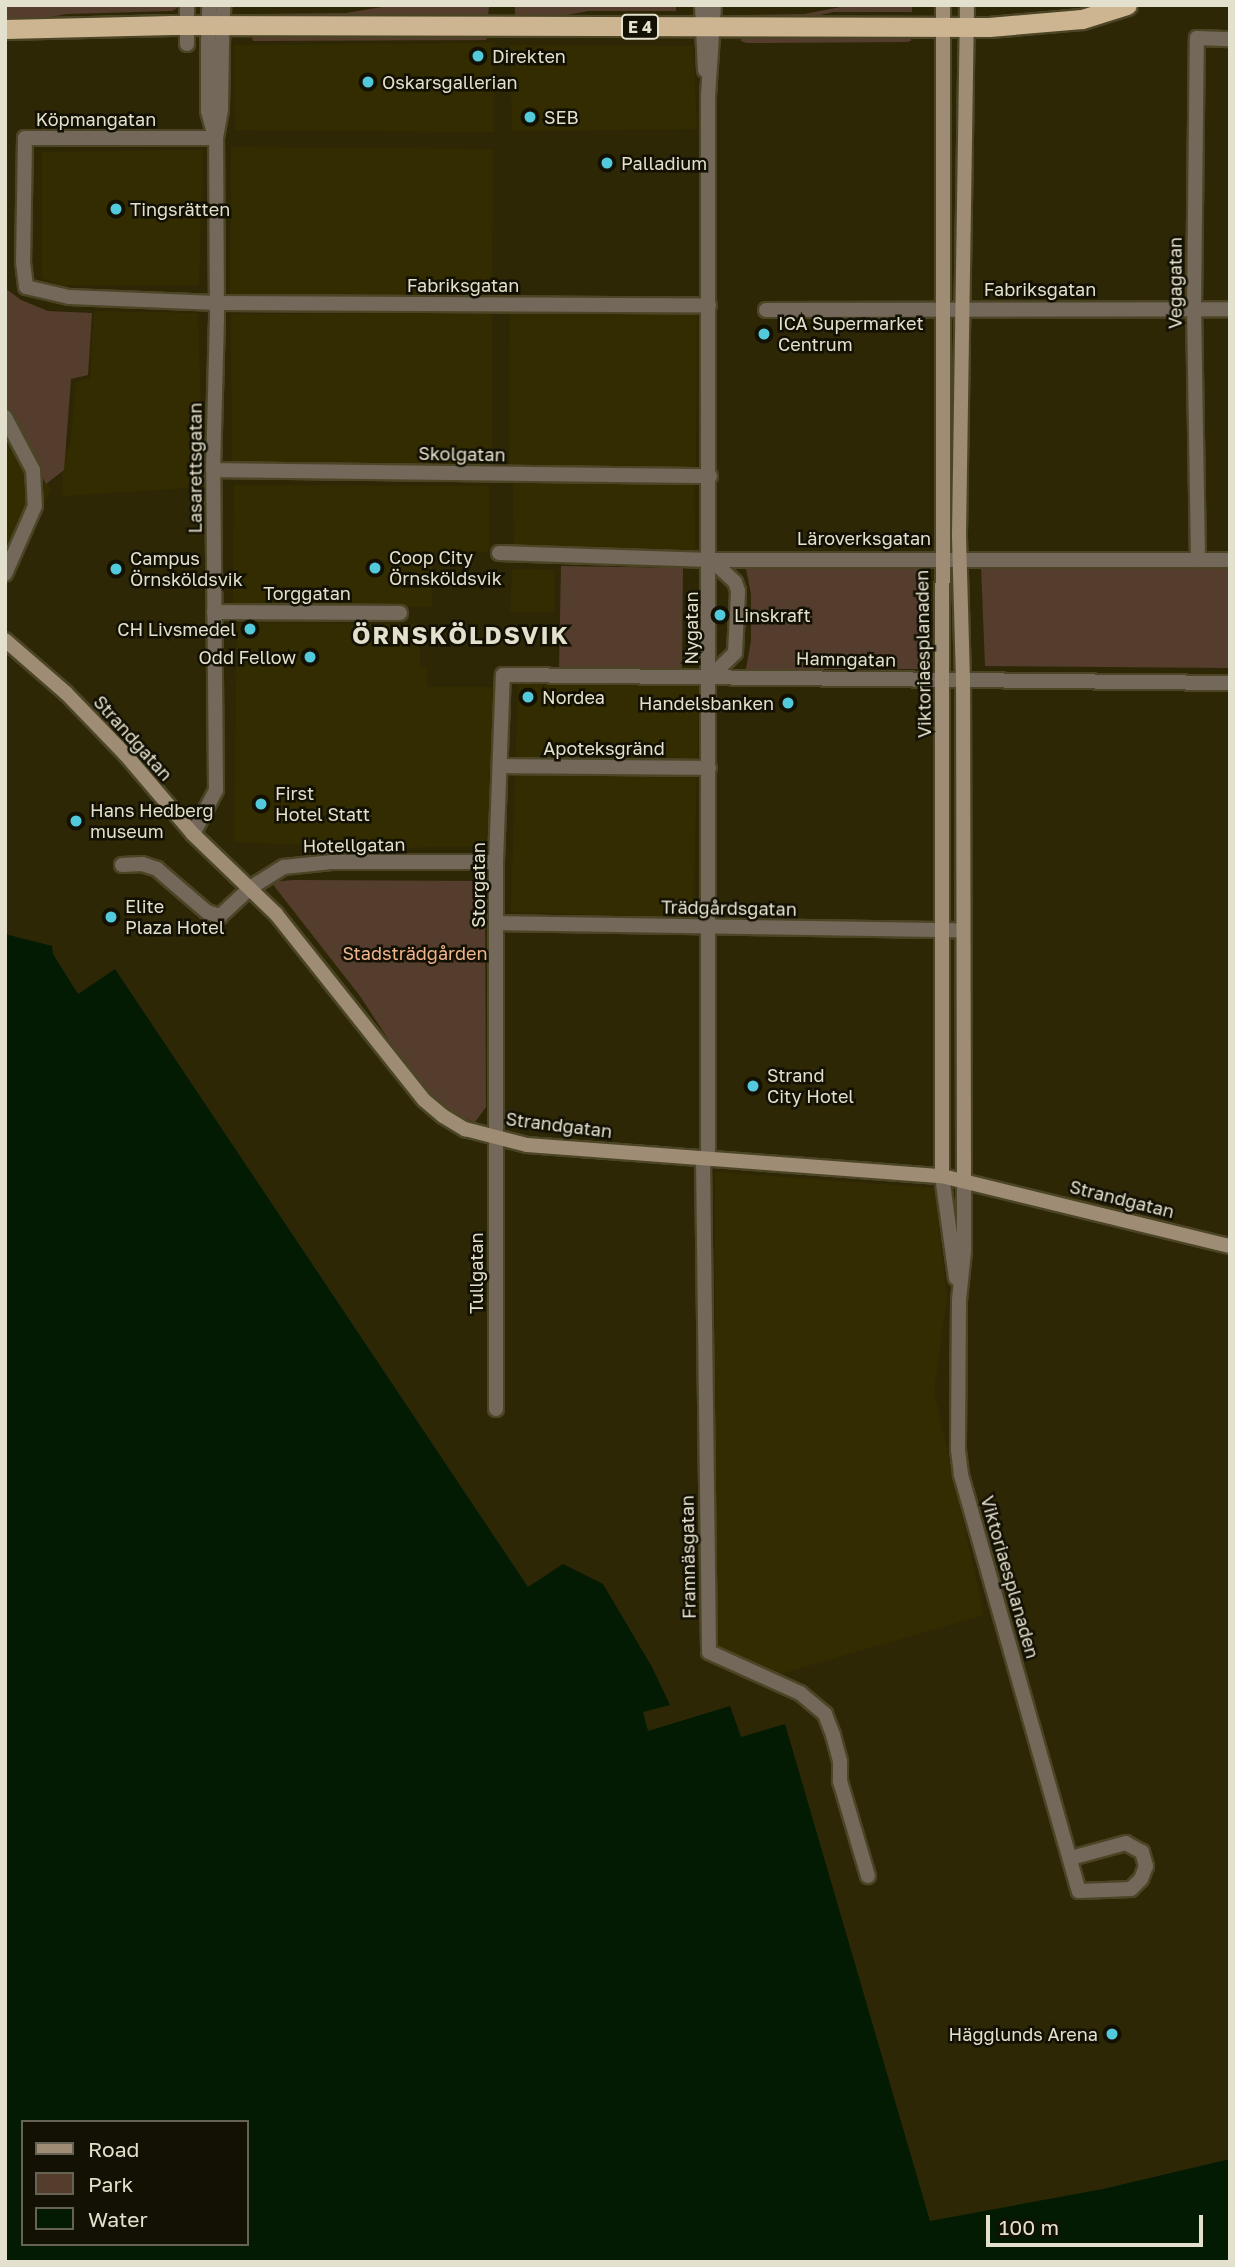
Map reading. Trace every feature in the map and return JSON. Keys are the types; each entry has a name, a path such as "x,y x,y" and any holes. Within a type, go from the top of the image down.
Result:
{"highway":[{"name":"E 4","path":"5,29 187,25 214,28 966,27 1045,24 1082,19 1127,5"}],"main road":[{"name":"Viktoriaesplanaden","path":"942,1176 943,5"},
{"name":"Viktoriaesplanaden","path":"964,1180 963,680 959,557 960,308 967,5"},
{"name":"Strandgatan","path":"5,640 66,693 125,754 193,834 250,888 309,952 424,1100 465,1129 527,1145 942,1176 1230,1246"}],"street":[{"name":"Lasarettsgatan","path":"193,834 216,790 213,470 217,303 216,138 221,109 214,28 223,5"},
{"name":"Nygatan","path":"702,5 708,27 711,560 706,1160"},
{"name":"Nygatan","path":"708,27 715,5"},
{"name":"Vegagatan","path":"1198,560 1194,309 1197,38 1230,39"},
{"name":"Köpmangatan","path":"216,138 25,138 23,262 26,287 48,294 217,303"},
{"name":"Fabriksgatan","path":"217,303 709,306"},
{"name":"Fabriksgatan","path":"766,310 1230,309"},
{"path":"5,417 33,470 35,506 5,574"},
{"name":"Skolgatan","path":"213,470 710,476"},
{"name":"Läroverksgatan","path":"499,553 711,560 959,557 1230,560"},
{"path":"710,677 736,653 738,592 735,583 711,560"},
{"name":"Torggatan","path":"214,612 400,613"},
{"name":"Hamngatan","path":"503,675 1230,683"},
{"name":"Storgatan","path":"494,1136 496,862 503,675"},
{"name":"Apoteksgränd","path":"500,766 709,768"},
{"name":"Hotellgatan","path":"122,865 142,864 157,869 214,916 226,913 250,888 284,867 332,862 496,862"},
{"name":"Trädgårdsgatan","path":"497,923 962,930"},
{"name":"Tullgatan","path":"494,1136 496,1409"},
{"name":"Framnäsgatan","path":"706,1160 709,1652 800,1693 825,1714 834,1735 840,1762 839,1781 868,1876"},
{"name":"Viktoriaesplanaden","path":"942,1176 959,1300"},
{"name":"Viktoriaesplanaden","path":"964,1180 964,1251 959,1300 958,1450 961,1475 1079,1891 1131,1889 1141,1879 1146,1866 1142,1852 1126,1843 1071,1858"}],"shaded area":[{"name":"Oskarsgallerian","path":"493,43 494,132 235,130 234,45"},
{"path":"510,45 693,46 697,129 512,131"},
{"path":"231,147 493,149 492,302 230,299"},
{"path":"203,150 199,285 60,285 42,278 42,152"},
{"path":"510,309 697,311 696,466 509,465"},
{"path":"94,311 198,313 203,487 62,496 63,454 70,446 76,382 90,379"},
{"path":"492,313 492,467 232,468 231,314"},
{"path":"5,395 51,490 5,585"},
{"path":"513,477 694,483 695,550 514,547"},
{"path":"234,485 489,486 489,552 432,552 432,607 233,606"},
{"path":"512,569 554,570 554,612 510,612"},
{"path":"237,623 420,624 420,666 427,667 427,687 493,687 489,846 392,848 234,842"},
{"path":"518,684 699,686 693,918 511,912"},
{"path":"715,1172 935,1188 947,1299 934,1391 984,1615 776,1675 715,1649"}],"green space":[{"path":"5,5 179,7 172,11 67,14 33,20 5,20"},
{"path":"912,5 912,12 833,12 803,19 741,19 740,15 804,14 846,6"},
{"path":"388,6 489,6 488,18 250,14 346,13"},
{"path":"515,7 676,7 676,11 588,11 551,18 515,18"},
{"path":"251,35 487,37 486,40 253,41"},
{"path":"741,36 911,36 911,41 746,43 741,41"},
{"path":"5,288 21,300 48,311 92,313 88,375 71,379 64,470 46,484 5,405"},
{"path":"561,566 683,568 682,670 559,669"},
{"path":"981,566 1230,567 1230,668 985,666"},
{"path":"746,569 921,569 921,669 746,669 751,641 751,594"},
{"name":"Stadsträdgården","path":"485,881 486,1107 475,1122 447,1112 409,1071 360,996 271,882"}],"water":[{"path":"5,934 52,946 53,954 78,994 115,969 528,1587 563,1564 603,1584 652,1667 670,1705 643,1712 648,1731 730,1706 741,1737 785,1724 930,2221 1103,2189 1230,2159 1230,2262 5,2262"}],"place":[{"name":"Direkten","path":"478,56"},
{"name":"Oskarsgallerian","path":"368,82"},
{"name":"SEB","path":"530,117"},
{"name":"Palladium","path":"607,163"},
{"name":"Tingsrätten","path":"116,209"},
{"name":"ICA Supermarket Centrum","path":"764,334"},
{"name":"Coop City Örnsköldsvik","path":"375,568"},
{"name":"Campus Örnsköldsvik","path":"116,569"},
{"name":"Linskraft","path":"720,615"},
{"name":"CH Livsmedel","path":"250,629"},
{"name":"Odd Fellow","path":"310,657"},
{"name":"Nordea","path":"528,697"},
{"name":"Handelsbanken","path":"788,703"},
{"name":"First Hotel Statt","path":"261,804"},
{"name":"Hans Hedberg museum","path":"76,821"},
{"name":"Elite Plaza Hotel","path":"111,917"},
{"name":"Strand City Hotel","path":"753,1086"},
{"name":"Hägglunds Arena","path":"1112,2034"}],"district":[{"name":"ÖRNSKÖLDSVIK","path":"461,635"}]}
